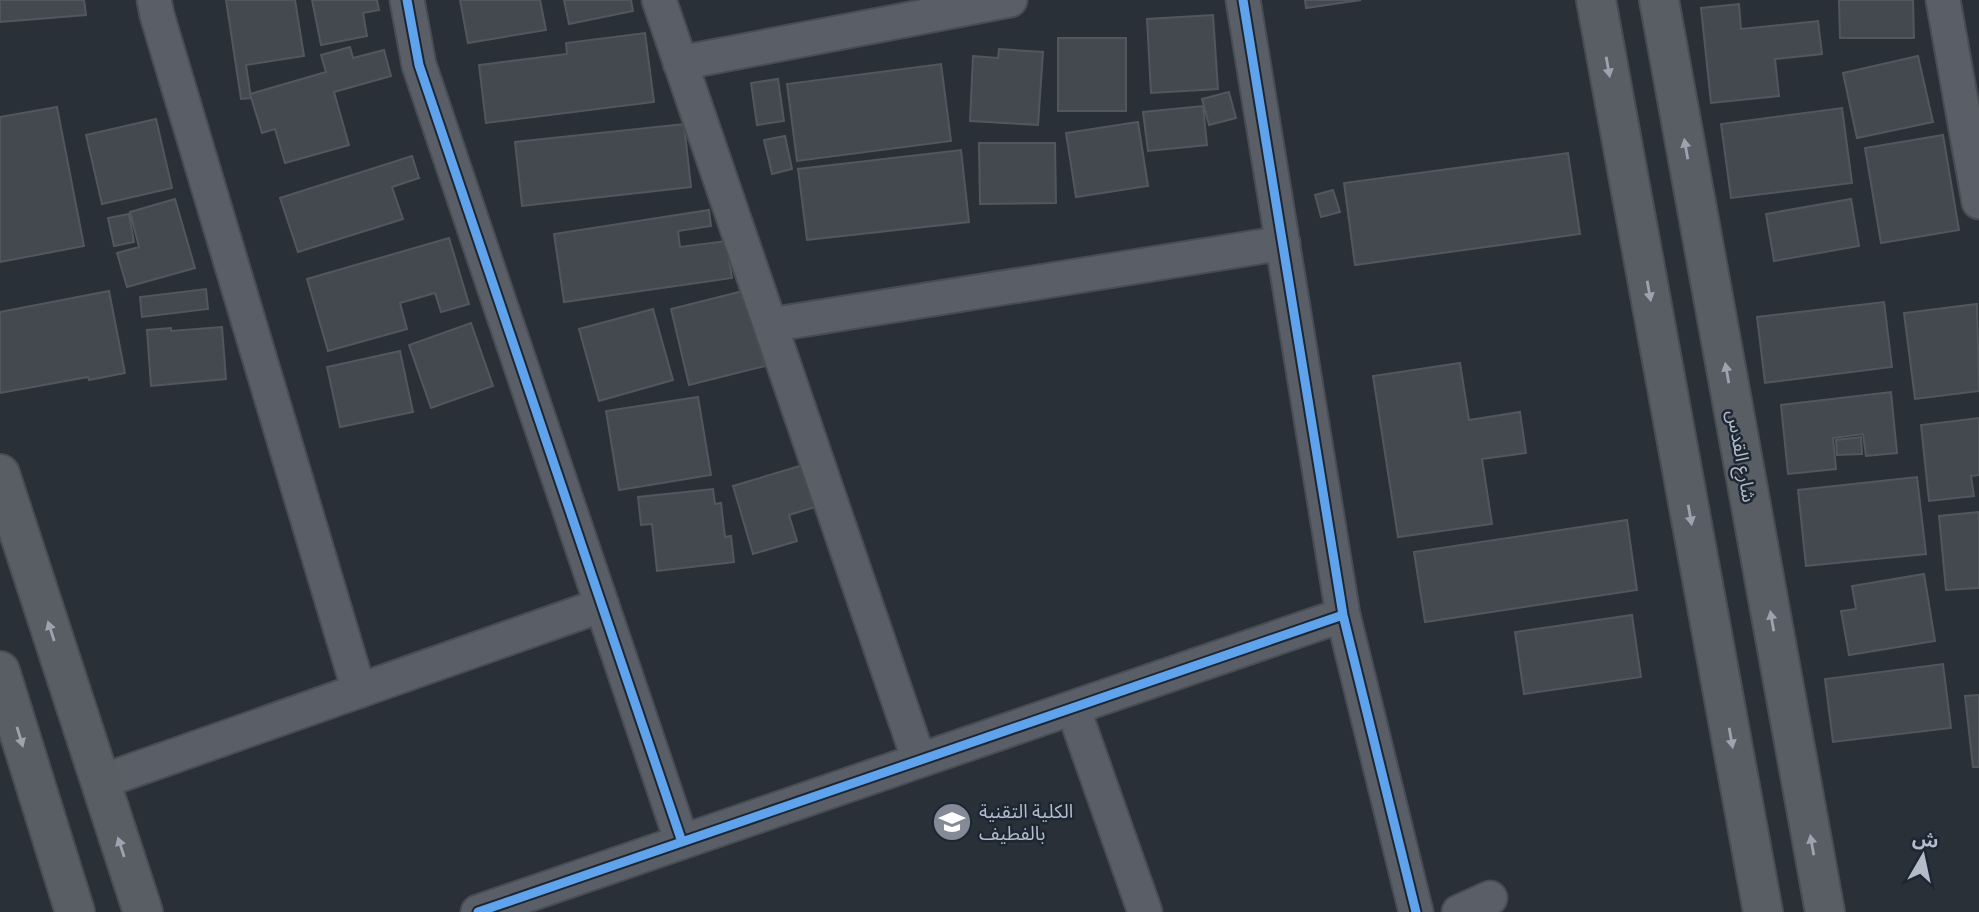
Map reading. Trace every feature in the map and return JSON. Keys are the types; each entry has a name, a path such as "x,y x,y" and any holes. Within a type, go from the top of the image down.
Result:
{"main road":[{"path":"1596,0 1763,912"},
{"name":"شارع القدس","path":"1659,0 1825,912"},
{"path":"0,474 143,912"},
{"path":"2,683 75,912"}],"street":[{"path":"154,0 160,28 359,691"},
{"path":"407,0 419,65 682,842"},
{"path":"659,0 919,760"},
{"path":"680,63 1010,0"},
{"path":"1243,0 1343,615 1416,912"},
{"path":"1943,0 1979,202"},
{"path":"770,325 1283,243"},
{"path":"100,782 602,605"},
{"path":"478,912 1343,615"},
{"path":"1073,708 1145,912"},
{"path":"1459,912 1490,898"}],"building":[{"path":"0,0 84,0 86,15 0,22"},
{"path":"226,0 295,0 304,56 246,65 251,98 241,99"},
{"path":"312,0 377,0 379,10 363,13 367,36 321,45"},
{"path":"460,0 540,0 546,30 468,43"},
{"path":"564,0 631,0 633,11 569,24"},
{"path":"1305,0 1361,0 1306,8"},
{"path":"1839,0 1913,0 1914,38 1840,38"},
{"path":"1739,4 1741,29 1818,21 1822,54 1775,59 1779,96 1711,103 1701,8"},
{"path":"1213,15 1218,89 1151,93 1147,19"},
{"path":"645,33 654,102 486,123 479,65 567,54 566,43"},
{"path":"1058,38 1126,38 1126,111 1058,111"},
{"path":"350,47 353,58 384,50 391,76 334,92 349,145 285,163 275,129 262,133 250,94 326,72 321,55"},
{"path":"999,49 1043,52 1038,125 970,121 973,56 998,58"},
{"path":"1918,56 1933,122 1857,138 1843,73"},
{"path":"941,64 951,141 797,161 787,84"},
{"path":"778,79 784,121 757,125 751,83"},
{"path":"1229,92 1236,118 1209,125 1202,99"},
{"path":"1203,106 1207,145 1148,151 1143,112"},
{"path":"57,107 84,246 0,262 0,117"},
{"path":"1842,108 1852,183 1731,198 1721,124"},
{"path":"156,119 172,188 102,204 86,135"},
{"path":"1138,122 1148,186 1076,197 1066,133"},
{"path":"684,124 691,187 522,206 515,142"},
{"path":"1943,135 1959,230 1881,243 1865,148"},
{"path":"785,136 792,169 772,174 764,140"},
{"path":"979,143 1055,143 1056,203 980,204"},
{"path":"961,150 969,222 807,240 798,169"},
{"path":"1568,153 1580,234 1355,265 1344,183"},
{"path":"412,156 419,178 392,187 403,219 298,252 280,198"},
{"path":"1333,190 1340,212 1321,217 1315,195"},
{"path":"175,199 195,268 127,287 117,253 139,247 130,212"},
{"path":"1851,199 1859,246 1774,261 1766,214"},
{"path":"709,210 711,226 678,231 680,247 726,241 732,278 564,302 554,234"},
{"path":"129,214 134,242 114,246 108,218"},
{"path":"449,238 469,304 441,312 435,293 400,303 407,329 328,351 307,279"},
{"path":"206,289 208,309 142,317 140,297"},
{"path":"747,290 765,366 689,385 671,309"},
{"path":"109,291 125,373 0,393 0,312"},
{"path":"1884,302 1892,367 1765,383 1757,317"},
{"path":"1977,304 1979,391 1915,399 1904,313"},
{"path":"653,309 673,380 599,401 579,329"},
{"path":"471,323 493,386 431,408 409,345"},
{"path":"222,327 226,379 151,386 147,330"},
{"path":"400,351 413,412 340,427 327,367"},
{"path":"1460,363 1469,420 1520,412 1526,453 1482,459 1492,524 1398,537 1373,376"},
{"path":"1891,392 1897,453 1866,456 1863,434 1833,438 1836,469 1788,474 1781,405"},
{"path":"698,397 711,475 619,490 606,411"},
{"path":"1979,418 1979,475 1971,476 1974,496 1929,501 1921,425"},
{"path":"1861,437 1862,454 1837,455 1836,440"},
{"path":"803,465 815,507 789,515 797,541 753,554 733,486"},
{"path":"1917,477 1926,554 1806,566 1798,490"},
{"path":"713,489 715,504 721,503 725,537 731,536 734,562 657,571 652,524 641,525 638,497"},
{"path":"1979,512 1979,588 1946,590 1939,516"},
{"path":"1627,520 1637,590 1425,622 1414,552"},
{"path":"1924,574 1935,641 1849,655 1841,611 1856,609 1852,586"},
{"path":"1632,615 1641,677 1524,694 1515,632"},
{"path":"1943,664 1951,728 1833,742 1825,679"},
{"path":"1979,695 1979,767 1973,767 1965,696"}],"cycle path":[{"path":"407,0 419,65 682,842"},
{"path":"1243,0 1343,615 1416,912"},
{"path":"478,912 1343,615"}],"place":[{"name":"الكلية التقنية بالفطيف","path":"952,822"}]}
